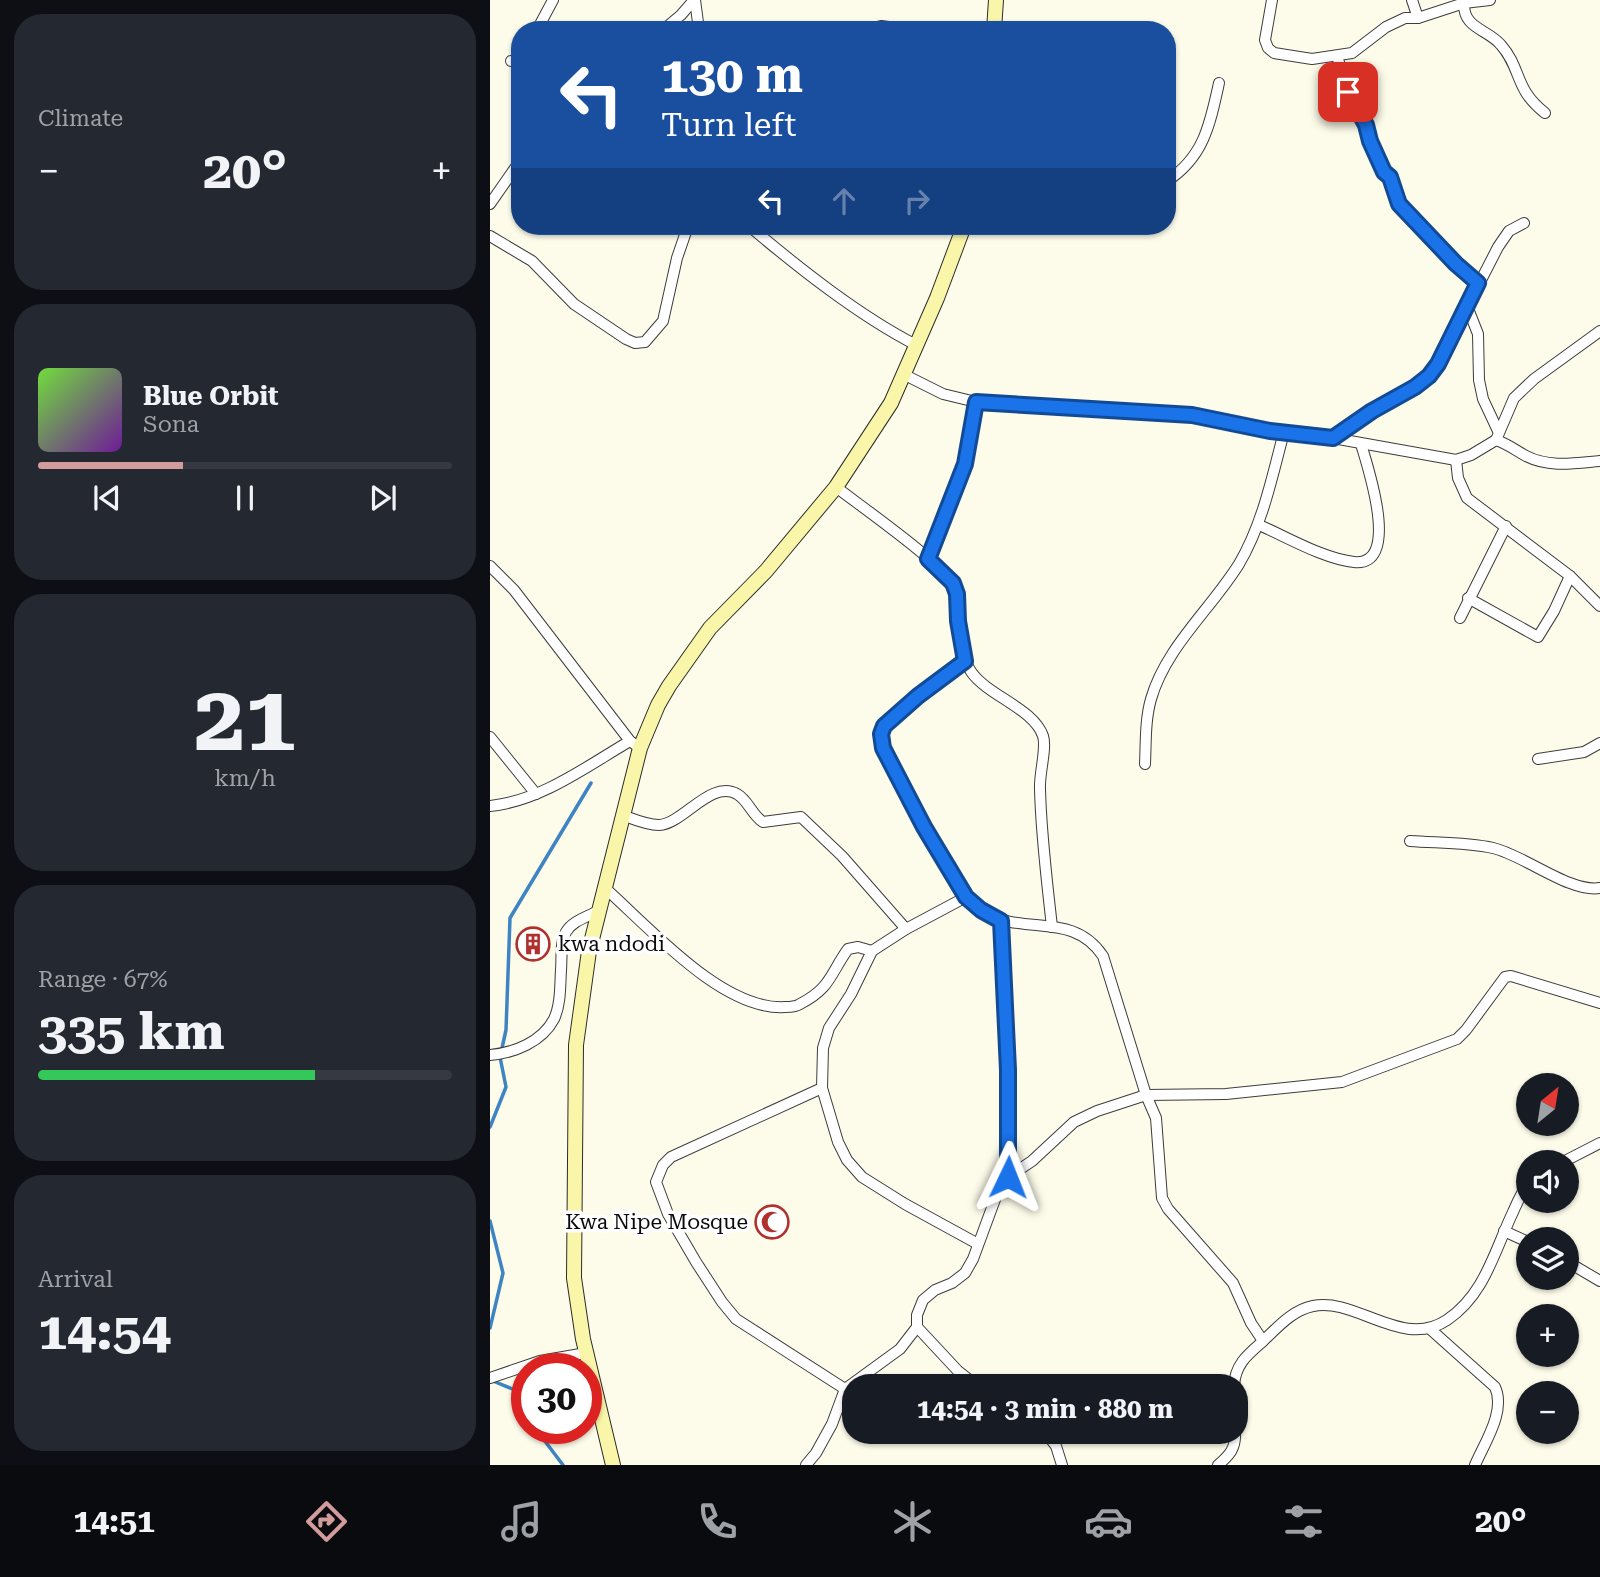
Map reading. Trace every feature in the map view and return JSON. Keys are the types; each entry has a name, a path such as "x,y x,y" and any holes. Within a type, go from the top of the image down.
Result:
{"street":[{"path":"542,21 553,0"},
{"path":"674,21 694,0"},
{"path":"694,0 698,21"},
{"path":"995,21 996,0"},
{"path":"1272,0 1265,40 1268,48 1274,53 1312,59 1352,53 1405,18 1418,18 1464,3 1490,0"},
{"path":"1412,0 1418,18"},
{"path":"1464,3 1467,19 1502,46 1526,95 1545,113"},
{"path":"1337,56 1348,92 1366,125 1384,172 1390,177 1399,204 1456,264 1478,283"},
{"path":"1176,175 1197,154 1206,135 1219,83"},
{"path":"490,204 511,174"},
{"path":"1333,438 1429,376 1438,364 1478,283 1504,238 1509,231 1524,223"},
{"path":"490,236 533,261 574,304 635,343 645,342 663,321 685,235"},
{"path":"760,235 805,271 895,334 916,345"},
{"path":"586,1353 574,1278 576,1045 589,951 606,889 635,745 669,686 710,628 766,571 836,487 891,403 905,375 960,235"},
{"path":"1467,306 1479,334 1479,380 1497,436 1527,457 1539,461 1561,464 1600,461"},
{"path":"905,375 943,394 976,402 1192,415 1456,460 1471,455 1497,436 1514,398 1534,379 1600,331"},
{"path":"928,559 965,464 976,402"},
{"path":"1145,764 1147,717 1158,681 1192,626 1238,565 1258,525 1284,432"},
{"path":"1258,525 1333,556 1357,563 1369,558 1375,549 1380,525 1361,444"},
{"path":"1456,460 1458,478 1467,498 1570,576 1600,606"},
{"path":"836,487 928,559 953,583 957,594 958,621 965,661 974,675 1037,724 1044,738 1040,790 1052,927"},
{"path":"1460,618 1506,526"},
{"path":"490,566 514,590 635,745"},
{"path":"1468,598 1538,637 1570,576"},
{"path":"965,661 918,696 884,726 881,734 883,748 966,897 981,910 1001,921 1063,927 1097,946 1103,956 1146,1095 1156,1118 1163,1198 1168,1209 1233,1283 1251,1323 1263,1341"},
{"path":"490,737 536,794"},
{"path":"1538,758 1584,752 1600,743"},
{"path":"490,806 517,802 635,745"},
{"path":"622,815 649,824 662,825 676,820 705,797 728,791 740,795 763,822 800,817 842,856 906,929"},
{"path":"1410,841 1494,848 1570,883 1587,888 1600,888"},
{"path":"606,889 717,986 743,1000 770,1008 798,1006 826,987 848,949 858,947 873,951"},
{"path":"966,897 906,929 873,951 851,994 829,1028 823,1048 822,1088 838,1142 847,1160 862,1177 978,1244"},
{"path":"490,1055 505,1053 537,1040 554,1018 559,998 563,940 568,929 577,921 598,911"},
{"path":"1001,921 1008,1070 1008,1177"},
{"path":"867,1374 901,1349 917,1327 917,1315 923,1300 965,1273 997,1194 1008,1177 1032,1161 1074,1122 1097,1111 1146,1095 1226,1094 1342,1082 1375,1071 1457,1039 1505,976 1600,1003"},
{"path":"822,1088 671,1157 663,1166 656,1182 668,1214 696,1262 722,1303 736,1319 842,1388"},
{"path":"1579,1154 1600,1143"},
{"path":"1236,1374 1244,1357 1294,1314 1313,1306 1332,1306 1410,1329 1429,1328 1446,1321 1476,1294 1516,1207"},
{"path":"1504,1230 1516,1236"},
{"path":"1579,1269 1600,1281"},
{"path":"917,1327 962,1374"},
{"path":"1429,1328 1495,1387 1499,1395 1499,1407 1475,1465"},
{"path":"490,1378 511,1371"},
{"path":"806,1465 832,1424 842,1398"},
{"path":"602,1419 613,1465"},
{"path":"1054,1444 1062,1465"},
{"path":"1218,1465 1230,1455 1234,1444"}],"waterway":[{"path":"490,1127 506,1087 500,1057 506,1030 510,918 591,783"},
{"path":"490,1221 503,1273 490,1328"},
{"path":"493,1381 511,1388"},
{"path":"547,1444 563,1465"}],"place":[{"name":"kwa ndodi","path":"533,944"},
{"name":"Kwa Nipe Mosque","path":"772,1222"}],"route":[{"path":"1008,1177 1008,1070 1001,921 981,910 966,897 924,827 881,742 884,726 918,696 965,661 958,621 957,594 953,583 928,559 965,464 976,402 1192,415 1270,431 1333,438 1429,376 1438,364 1478,283 1456,264 1399,204 1390,177 1384,172 1366,125 1348,92"}]}
